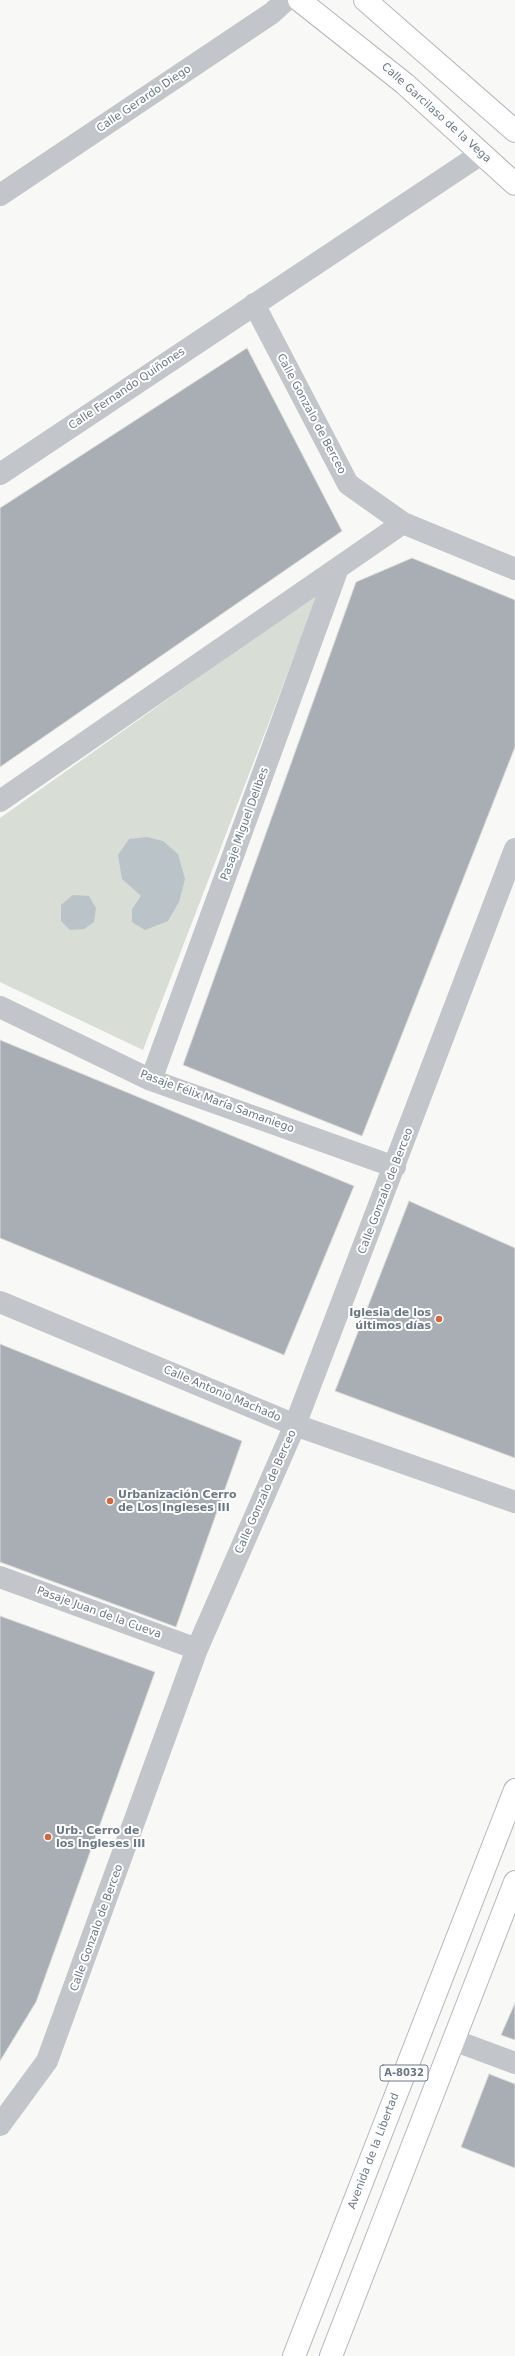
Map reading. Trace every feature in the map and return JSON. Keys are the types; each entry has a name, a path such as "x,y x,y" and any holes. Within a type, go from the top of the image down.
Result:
{"main road":[{"name":"Calle Garcilaso de la Vega","path":"298,0 405,84 515,184"},
{"path":"365,0 515,131"},
{"name":"Avenida de la Libertad","path":"294,2356 515,1790"},
{"name":"A-8032","path":"331,2356 515,1882"}],"street":[{"name":"Calle Gerardo Diego","path":"0,196 272,13 286,0"},
{"name":"Calle Fernando Quiñones","path":"0,474 481,154"},
{"name":"Calle Gonzalo de Berceo","path":"254,304 348,484 403,523 515,569"},
{"path":"0,801 403,523"},
{"name":"Pasaje Miguel Delibes","path":"151,1080 338,568"},
{"name":"Calle Gonzalo de Berceo","path":"0,2125 47,2061 197,1649 295,1424 395,1167 515,849"},
{"name":"Pasaje Félix María Samaniego","path":"0,1007 151,1080 395,1167"},
{"name":"Calle Antonio Machado","path":"0,1302 295,1424 515,1502"},
{"name":"Pasaje Juan de la Cueva","path":"0,1577 197,1649"},
{"path":"453,2040 515,2063"}],"shaded area":[{"path":"319,592 143,1050 0,982 0,818"},
{"path":"147,837 163,841 178,854 185,879 179,902 168,921 145,930 132,922 132,909 141,896 122,879 118,855 129,839"},
{"path":"73,895 89,896 96,908 94,922 84,929 70,930 61,921 61,905"}],"building":[{"path":"247,348 342,531 0,767 0,508"},
{"path":"412,558 515,600 515,747 362,1136 183,1065 356,582"},
{"path":"0,1040 354,1186 284,1355 0,1238"},
{"name":"Iglesia de los últimos días","path":"409,1201 515,1248 515,1458 335,1391"},
{"name":"Urbanización Cerro de Los Ingleses III","path":"0,1344 242,1441 176,1627 0,1562"},
{"name":"Urb. Cerro de los Ingleses III","path":"0,1616 155,1672 36,2002 0,2061"},
{"path":"515,2003 515,2040 501,2035"},
{"path":"489,2074 515,2084 515,2168 461,2147"}],"place":[{"name":"Iglesia de los últimos días","path":"439,1319"},
{"name":"Urbanización Cerro de Los Ingleses III","path":"110,1501"},
{"name":"Urb. Cerro de los Ingleses III","path":"48,1837"}]}
